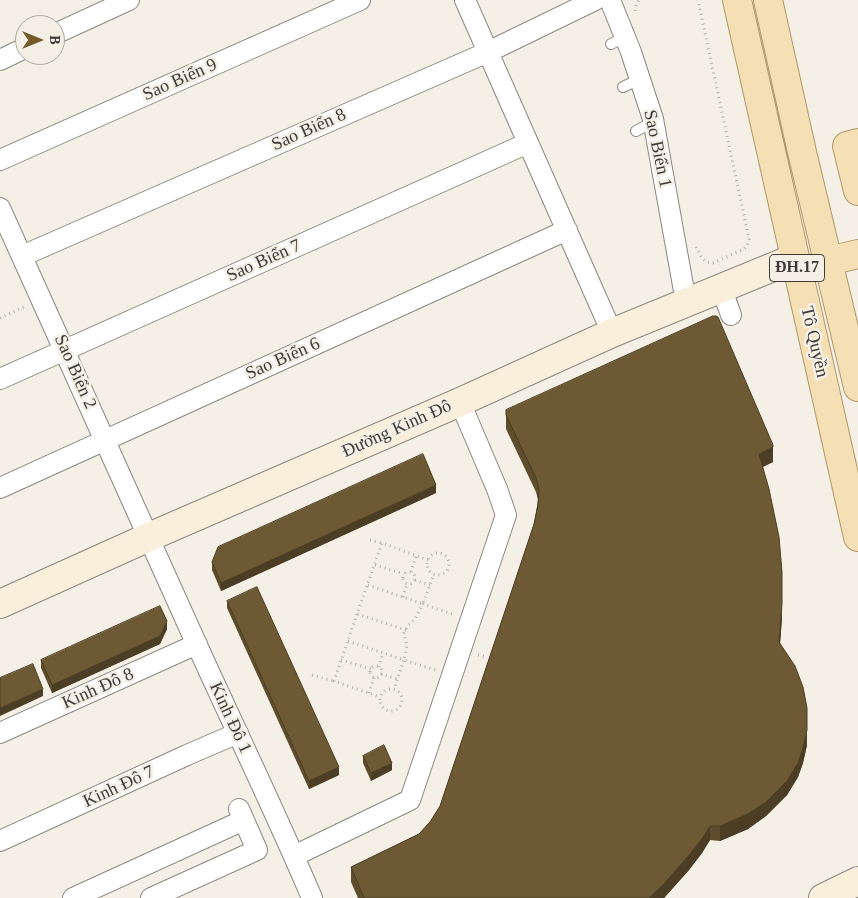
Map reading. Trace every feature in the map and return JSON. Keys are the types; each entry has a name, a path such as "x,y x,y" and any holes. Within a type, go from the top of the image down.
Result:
{"main road":[{"name":"Tô Quyền","path":"737,0 858,537"},
{"name":"Tô Quyền","path":"768,0 858,387"},
{"path":"852,144 858,191"},
{"path":"828,261 858,254"}],"street":[{"path":"65,29 129,0"},
{"name":"Sao Biển 9","path":"0,160 360,0"},
{"path":"465,0 612,333"},
{"name":"Sao Biển 8","path":"12,249 488,52 594,0"},
{"name":"Sao Biển 1","path":"610,0 618,40 644,126 686,302"},
{"path":"0,60 15,53"},
{"name":"Sao Biển 7","path":"0,379 528,143"},
{"name":"Sao Biển 2","path":"0,208 12,249 65,349 149,537"},
{"name":"Sao Biển 6","path":"0,488 567,230"},
{"name":"Đường Kinh Đô","path":"0,604 460,402 612,333 795,258"},
{"path":"721,287 731,315"},
{"path":"294,856 410,800 506,515 460,402"},
{"name":"Kinh Đô 1","path":"149,537 312,898"},
{"name":"Kinh Đô 8","path":"0,733 197,644"},
{"name":"Kinh Đô 7","path":"0,841 238,733"},
{"path":"73,898 241,814 260,857 151,898"},
{"path":"823,898 858,882"}],"path":[{"path":"635,13 639,0"},
{"path":"694,239 702,258 706,262 713,263 744,249 749,240 698,0"},
{"path":"0,318 24,307"},
{"path":"370,540 428,560"},
{"path":"334,681 382,543"},
{"path":"436,553 443,554 448,560 448,567 444,573 434,574 428,570 427,563 429,557 436,553"},
{"path":"411,572 416,556"},
{"path":"375,565 404,574 407,571 411,572 416,576 415,580"},
{"path":"404,574 403,580 407,584"},
{"path":"394,689 407,646 404,633 415,619 423,604 434,574"},
{"path":"407,584 413,583 415,580"},
{"path":"415,580 430,585"},
{"path":"403,597 407,584"},
{"path":"368,585 470,620"},
{"path":"357,614 406,630"},
{"path":"348,641 452,675"},
{"path":"381,674 379,667 383,653"},
{"path":"341,660 371,670"},
{"path":"371,670 374,667 379,667"},
{"path":"371,670 371,675 374,678"},
{"path":"312,674 380,697"},
{"path":"381,674 398,679"},
{"path":"374,678 378,678 381,674"},
{"path":"369,693 374,678"},
{"path":"388,689 394,689 400,694 401,705 396,710 388,712 382,708 380,697 388,689"}],"building":[{"path":"713,316 718,317 773,445 773,447 759,454 769,489 779,537 782,604 779,642 795,666 803,687 807,708 807,730 798,763 787,781 766,802 748,814 720,826 710,826 689,855 649,898 364,898 351,867 419,834 430,822 440,806 534,524 539,489 536,478 506,415 506,410"},
{"path":"423,454 436,485 221,583 212,562 218,547"},
{"path":"257,587 339,767 309,781 227,601"},
{"path":"160,606 167,621 160,636 52,685 41,660"},
{"path":"33,664 43,689 0,708 0,678"},
{"path":"384,745 392,763 371,773 363,756"}]}
